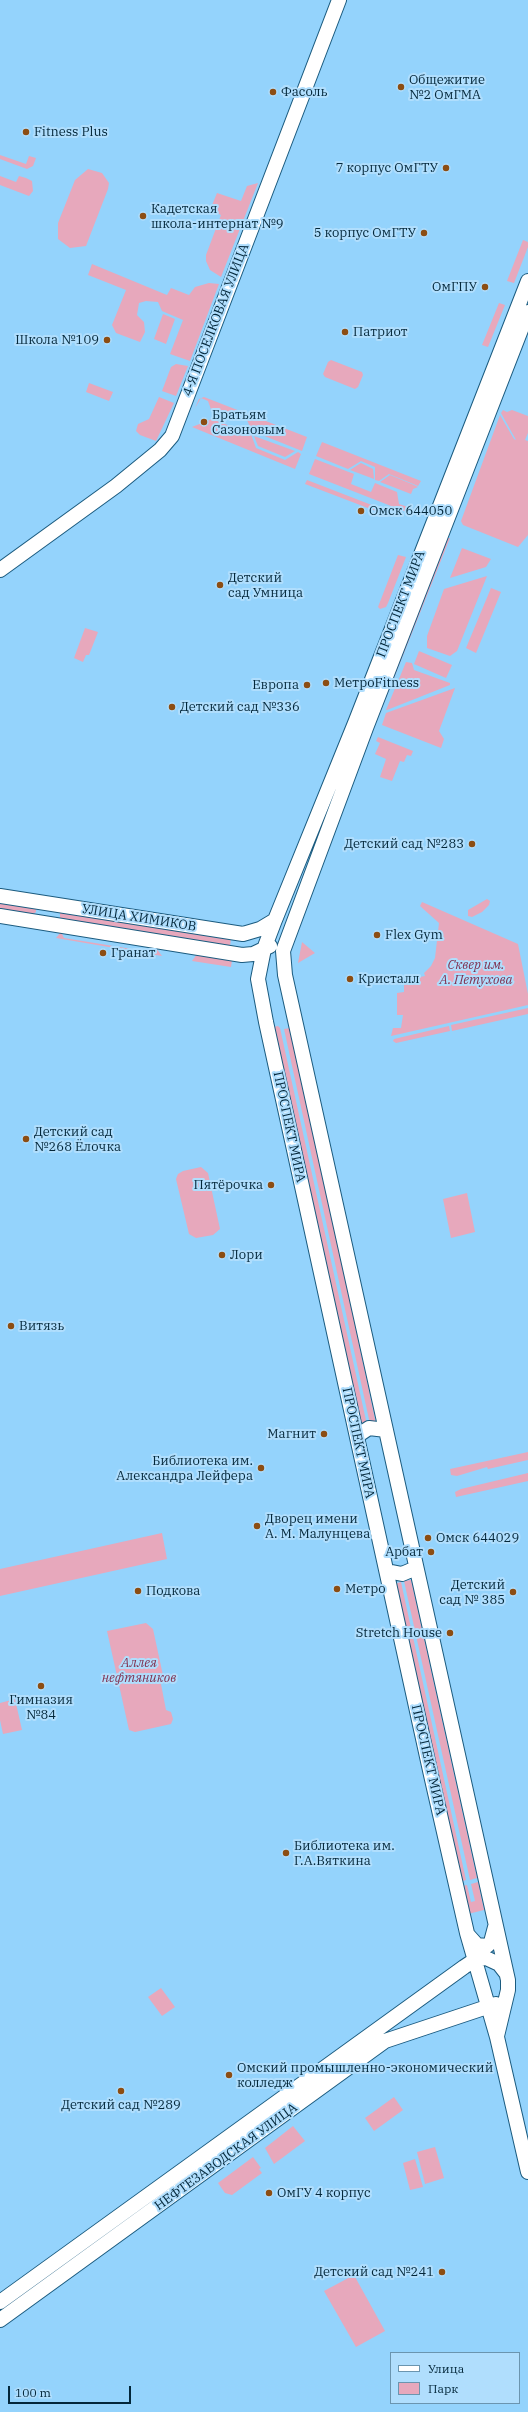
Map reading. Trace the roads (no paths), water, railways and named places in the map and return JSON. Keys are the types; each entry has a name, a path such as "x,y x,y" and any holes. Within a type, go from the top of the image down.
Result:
{"main road":[{"name":"4-Я ПОСЕЛКОВАЯ УЛИЦА","path":"0,570 116,486 160,450 172,436 339,0"},
{"name":"ПРОСПЕКТ МИРА","path":"528,281 353,730 275,920 264,949 258,979 266,1022 467,1933 476,1959 497,2037 528,2172"},
{"name":"ПРОСПЕКТ МИРА","path":"497,2037 507,1997 506,1973 285,973 283,951 289,931 528,312"},
{"name":"УЛИЦА ХИМИКОВ","path":"0,896 243,934 260,929 275,920"},
{"name":"УЛИЦА ХИМИКОВ","path":"0,916 242,955 264,949 289,931"},
{"name":"ПРОСПЕКТ МИРА","path":"243,934 264,949 285,973"},
{"path":"242,955 258,979"},
{"path":"357,1436 369,1428 386,1430"},
{"path":"387,1571 402,1574 416,1568"},
{"path":"467,1933 472,1940 482,1947 491,1942 495,1927"},
{"path":"476,1959 492,1959 506,1973"},
{"name":"НЕФТЕЗАВОДСКАЯ УЛИЦА","path":"0,2302 476,1959"},
{"name":"НЕФТЕЗАВОДСКАЯ УЛИЦА","path":"0,2320 385,2041 489,2008 507,1997"}],"place":[{"name":"Общежитие №2 ОмГМА","path":"401,87"},
{"name":"Фасоль","path":"273,92"},
{"name":"Fitness Plus","path":"26,132"},
{"name":"7 корпус ОмГТУ","path":"446,168"},
{"name":"Кадетская школа-интернат №9","path":"143,216"},
{"name":"5 корпус ОмГТУ","path":"424,233"},
{"name":"ОмГПУ","path":"485,287"},
{"name":"Патриот","path":"345,332"},
{"name":"Школа №109","path":"107,340"},
{"name":"Братьям Сазоновым","path":"204,422"},
{"name":"Омск 644050","path":"361,511"},
{"name":"Детский сад Умница","path":"220,585"},
{"name":"МетроFitness","path":"326,683"},
{"name":"Европа","path":"307,685"},
{"name":"Детский сад №336","path":"172,707"},
{"name":"Детский сад №283","path":"472,844"},
{"name":"Flex Gym","path":"377,935"},
{"name":"Гранат","path":"103,953"},
{"name":"Кристалл","path":"350,979"},
{"name":"Детский сад №268 Ёлочка","path":"26,1139"},
{"name":"Пятёрочка","path":"271,1185"},
{"name":"Лори","path":"222,1255"},
{"name":"Витязь","path":"11,1326"},
{"name":"Магнит","path":"324,1434"},
{"name":"Библиотека им. Александра Лейфера","path":"261,1468"},
{"name":"Дворец имени А. М. Малунцева","path":"257,1526"},
{"name":"Омск 644029","path":"428,1538"},
{"name":"Арбат","path":"431,1552"},
{"name":"Метро","path":"337,1589"},
{"name":"Подкова","path":"138,1591"},
{"name":"Детский сад № 385","path":"513,1592"},
{"name":"Stretch House","path":"450,1633"},
{"name":"Гимназия №84","path":"41,1686"},
{"name":"Библиотека им. Г.А.Вяткина","path":"286,1853"},
{"name":"Омский промышленно-экономический колледж","path":"229,2075"},
{"name":"Детский сад №289","path":"121,2091"},
{"name":"ОмГУ 4 корпус","path":"269,2193"},
{"name":"Детский сад №241","path":"442,2272"}],"park label":[{"name":"Сквер им. А. Петухова","path":"476,972"},
{"name":"Аллея нефтяников","path":"139,1670"}]}
